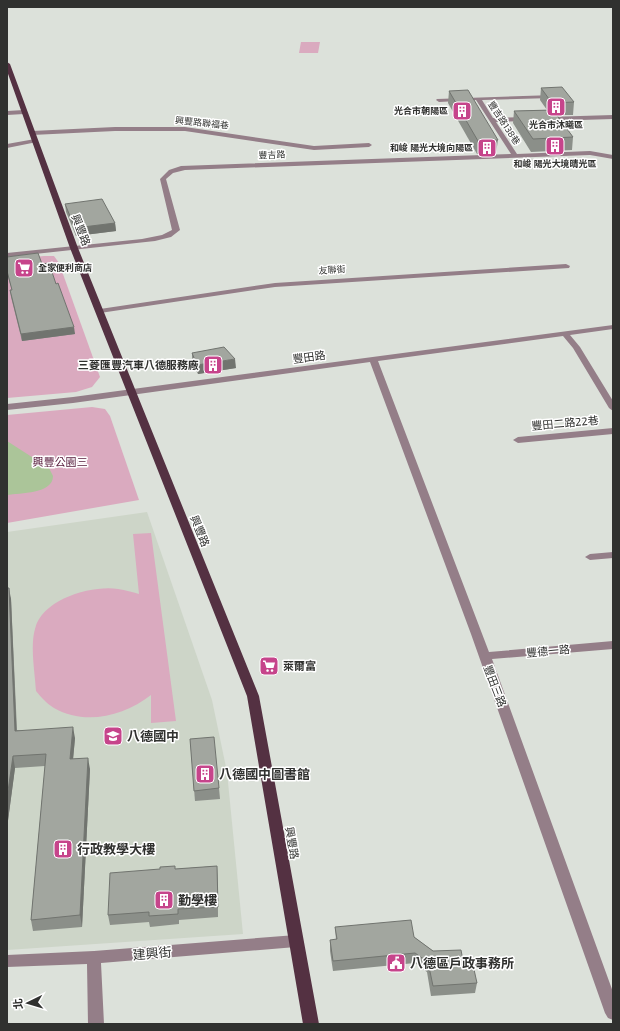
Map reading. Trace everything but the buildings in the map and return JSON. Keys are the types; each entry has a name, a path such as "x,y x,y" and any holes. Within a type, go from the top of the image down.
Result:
{"main road":[{"name":"興豐路","path":"7,64 9,74 74,248 133,392 191,545 253,696 311,1024"}],"street":[{"path":"438,100 556,96"},
{"name":"豐吉路138巷","path":"478,99 515,156"},
{"path":"7,113 24,112"},
{"path":"492,120 613,117"},
{"name":"興豐路聯福巷","path":"32,134 115,129 185,129 314,148 368,145"},
{"path":"7,146 35,142"},
{"name":"豐吉路","path":"7,255 159,239 172,234 176,230 163,179 168,172 174,169 590,153 612,156"},
{"name":"友聯街","path":"100,311 276,285 566,266"},
{"name":"豐田路","path":"7,407 133,392 613,327"},
{"path":"565,334 576,347 613,408"},
{"name":"豐田三路","path":"373,360 484,656 613,1013"},
{"name":"豐田二路22巷","path":"518,440 613,431"},
{"path":"590,557 613,555"},
{"name":"豐德一路","path":"484,656 613,645"},
{"name":"建興街","path":"7,961 94,957 296,941"},
{"path":"94,957 96,1024"}],"shaded area":[{"path":"7,441 49,468 53,476 52,482 48,486 35,492 7,495"},
{"name":"八德國中","path":"147,512 212,700 227,772 243,934 7,950 7,532"}],"green space":[{"path":"301,42 320,42 318,53 299,53"},
{"path":"54,256 59,263 100,377 92,387 76,392 7,398 7,260"},
{"name":"興豐公園三","path":"92,407 105,409 110,416 139,500 7,523 7,415"},
{"path":"151,533 176,721 151,723 151,695 129,708 104,716 78,717 54,708 36,691 33,643 35,629 40,619 47,610 57,602 82,592 107,588 121,589 139,594 133,534"}],"place":[{"name":"光合市沐曦區","path":"556,107"},
{"name":"光合市朝陽區","path":"462,111"},
{"name":"和峻 陽光大境晴光區","path":"555,146"},
{"name":"和峻 陽光大境向陽區","path":"487,148"},
{"name":"全家便利商店","path":"24,268"},
{"name":"三菱匯豐汽車八德服務廠","path":"213,365"},
{"name":"萊爾富","path":"269,666"},
{"name":"八德國中","path":"113,736"},
{"name":"八德國中圖書館","path":"205,774"},
{"name":"行政教學大樓","path":"63,849"},
{"name":"勤學樓","path":"164,900"},
{"name":"八德區戶政事務所","path":"396,963"}]}
